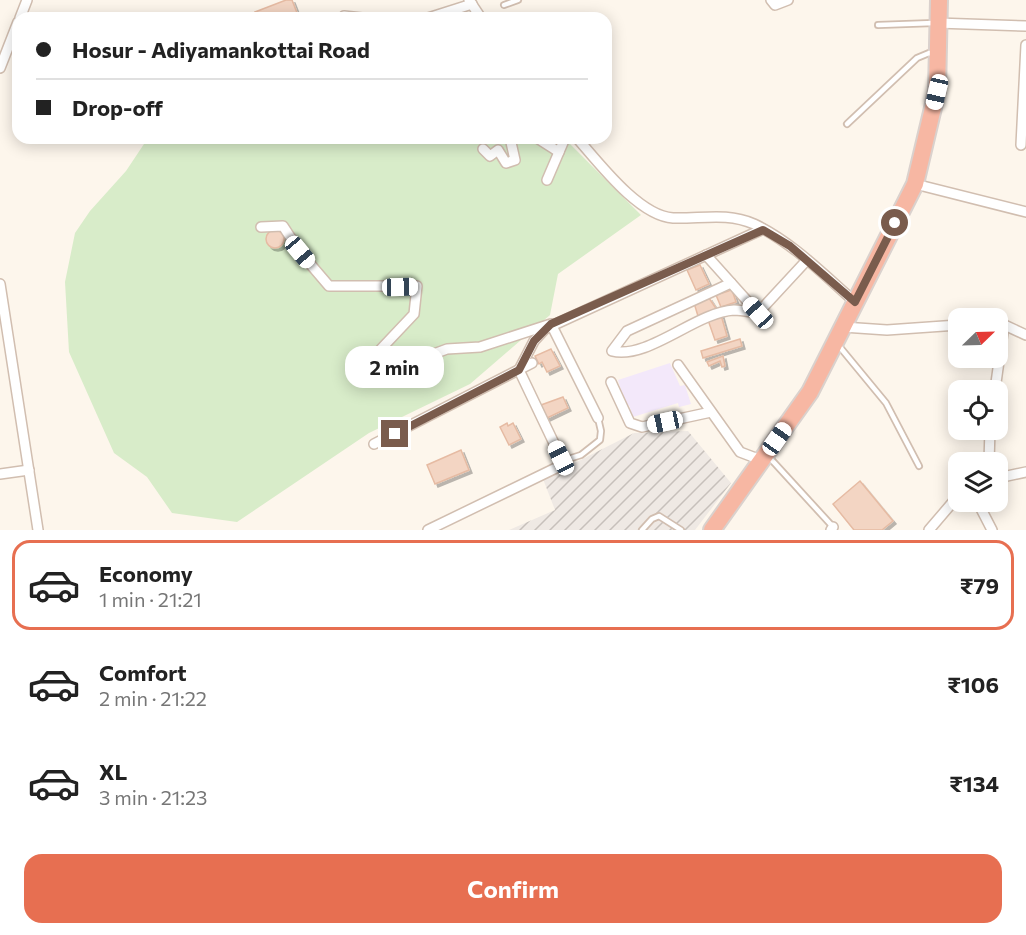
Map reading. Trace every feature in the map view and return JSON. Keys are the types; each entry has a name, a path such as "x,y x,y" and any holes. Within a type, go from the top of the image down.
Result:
{"highway":[{"path":"712,530 810,392 915,184 937,92 939,0"}],"street":[{"path":"771,0 776,5 788,0"},
{"path":"456,12 470,2"},
{"path":"937,23 1026,26"},
{"path":"0,68 12,38"},
{"path":"1021,145 1026,45"},
{"path":"483,149 490,156 498,150 506,163 515,160 511,144"},
{"path":"546,144 559,152"},
{"path":"547,180 562,144"},
{"path":"583,144 649,212 674,218 722,215 753,224 790,246 855,302"},
{"path":"915,184 1026,212"},
{"path":"261,227 283,226 300,252 329,286 417,286 414,314 380,350 391,370 447,349 480,347 551,324 763,230"},
{"path":"706,255 758,313"},
{"path":"758,313 807,260"},
{"path":"731,283 627,330 612,351 619,352 644,346 705,319 734,310 758,313"},
{"path":"0,284 38,530"},
{"path":"519,370 534,341 551,324"},
{"path":"551,324 598,418"},
{"path":"839,335 948,326"},
{"path":"1008,327 1026,335"},
{"path":"374,444 532,363"},
{"path":"678,365 740,452 763,457"},
{"path":"428,530 559,468 562,461 519,370"},
{"path":"611,382 630,423 642,427 711,412"},
{"path":"0,474 29,470"},
{"path":"1008,476 1026,472"},
{"path":"929,530 948,508"},
{"path":"983,512 992,530"}],"lane":[{"path":"504,5 518,0"},
{"path":"878,25 937,23"},
{"path":"847,124 917,58 929,53 937,54"},
{"path":"839,335 886,403 919,466"},
{"path":"562,461 581,455 600,440 598,418"},
{"path":"763,457 833,529"},
{"path":"642,530 652,519 659,516 681,530"}],"shaded area":[{"path":"670,363 680,386 685,385 691,404 679,407 678,403 633,417 629,405 626,406 618,380"},
{"path":"688,431 731,483 695,530 509,530 555,510 543,479 634,433"}],"green space":[{"path":"144,144 570,144 641,215 558,274 550,315 470,384 369,433 237,522 172,513 147,477 114,453 69,352 65,282 75,233 90,211 126,171"}],"building":[{"path":"286,0 292,0 297,12 255,12"},
{"path":"275,230 281,233 284,239 281,245 275,248 269,245 266,239 269,233"},
{"path":"700,265 709,284 696,290 687,270"},
{"path":"731,287 736,302 721,307 716,295 729,291"},
{"path":"709,298 717,310 698,316 694,303"},
{"path":"721,315 727,336 715,340 708,320"},
{"path":"740,339 742,346 703,358 701,351"},
{"path":"551,349 560,366 547,372 542,362 539,364 535,356"},
{"path":"723,356 725,366 722,367 720,361 709,366 707,362"},
{"path":"563,397 568,408 547,418 541,405"},
{"path":"507,423 508,426 513,423 521,439 509,445 500,427"},
{"path":"461,450 469,470 435,484 427,465"},
{"path":"860,481 893,521 882,530 854,530 833,504"}],"route":[{"path":"395,434 519,370 534,341 551,324 763,230 790,246 855,302 895,223"}]}
